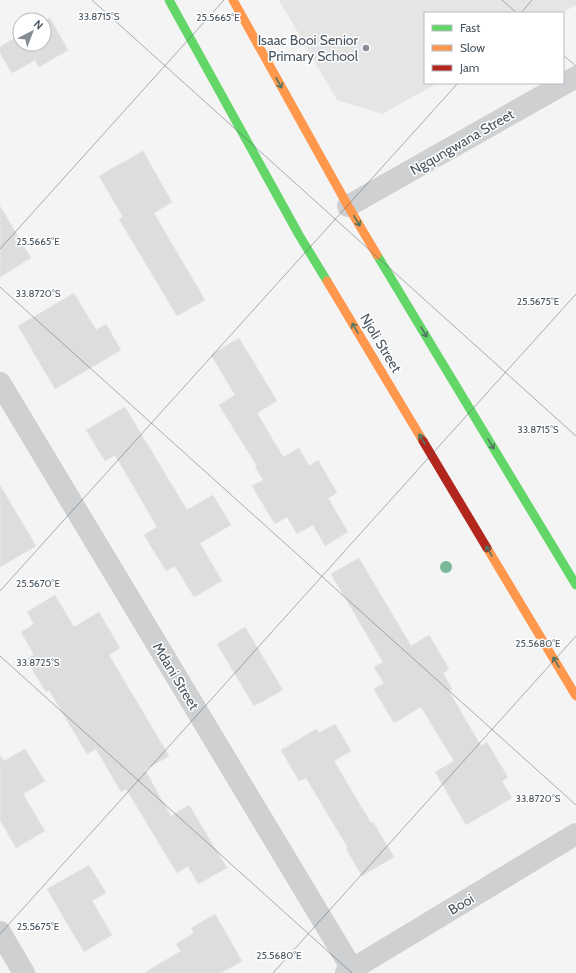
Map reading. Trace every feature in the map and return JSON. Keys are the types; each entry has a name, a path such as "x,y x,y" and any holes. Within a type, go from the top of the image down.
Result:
{"main road":[{"name":"Njoli Street","path":"169,0 299,235 576,696"},
{"path":"233,0 348,206 576,585"}],"street":[{"name":"Ngqungwana Street","path":"564,84 576,77"},
{"name":"Ngqungwana Street","path":"348,206 564,84"},
{"name":"Mdani Street","path":"0,383 349,971"},
{"name":"Booi","path":"349,971 576,834"},
{"path":"0,932 24,973"}],"shaded area":[{"name":"Isaac Booi Senior Primary School","path":"279,0 576,0 576,5 564,12 424,12 424,84 436,84 382,114 337,100"}],"building":[{"path":"52,22 68,50 39,67 35,60 12,73 0,53 0,47 12,40 12,52 52,52"},
{"path":"143,151 172,202 154,213 205,300 177,316 119,219 123,217 99,176"},
{"path":"0,206 31,258 0,277"},
{"path":"74,293 96,330 106,324 121,350 55,389 18,326"},
{"path":"239,338 277,401 257,413 283,457 299,448 309,466 318,460 337,493 328,498 348,532 325,546 313,525 297,534 287,517 275,524 252,486 263,480 255,467 257,466 219,405 235,395 211,355"},
{"path":"125,407 187,510 213,495 231,525 200,543 222,581 194,597 175,566 166,571 144,535 157,527 115,455 105,461 86,430"},
{"path":"0,485 36,546 0,567"},
{"path":"359,558 411,646 429,635 449,669 443,673 452,689 449,691 481,746 487,742 508,777 502,781 512,798 466,825 435,772 454,761 421,707 394,723 374,689 384,683 374,667 383,662 331,574"},
{"path":"55,595 74,627 99,612 120,648 109,655 169,756 145,770 171,816 189,805 227,868 198,884 188,866 177,873 126,789 121,792 96,749 87,754 49,690 46,692 26,659 34,655 21,632 34,624 27,612"},
{"path":"245,627 283,690 254,706 217,644"},
{"path":"335,724 351,751 334,761 371,823 373,822 394,857 362,876 346,849 348,848 306,778 299,781 281,750 316,729 319,733"},
{"path":"25,749 45,781 23,794 45,831 16,848 0,820 0,755 4,761"},
{"path":"89,865 106,893 92,901 112,935 84,952 47,889"},
{"path":"215,914 242,961 221,973 144,973 181,951 176,944 194,933 191,928"}],"traffic: fast":[{"path":"169,0 299,235 327,281"},
{"path":"377,255 576,585"}],"traffic: slow":[{"path":"233,0 377,255"},
{"path":"327,281 423,441"},
{"path":"487,548 576,696"}],"traffic: jam":[{"path":"423,441 487,548"}],"place":[{"name":"Isaac Booi Senior Primary School","path":"366,48"}]}
